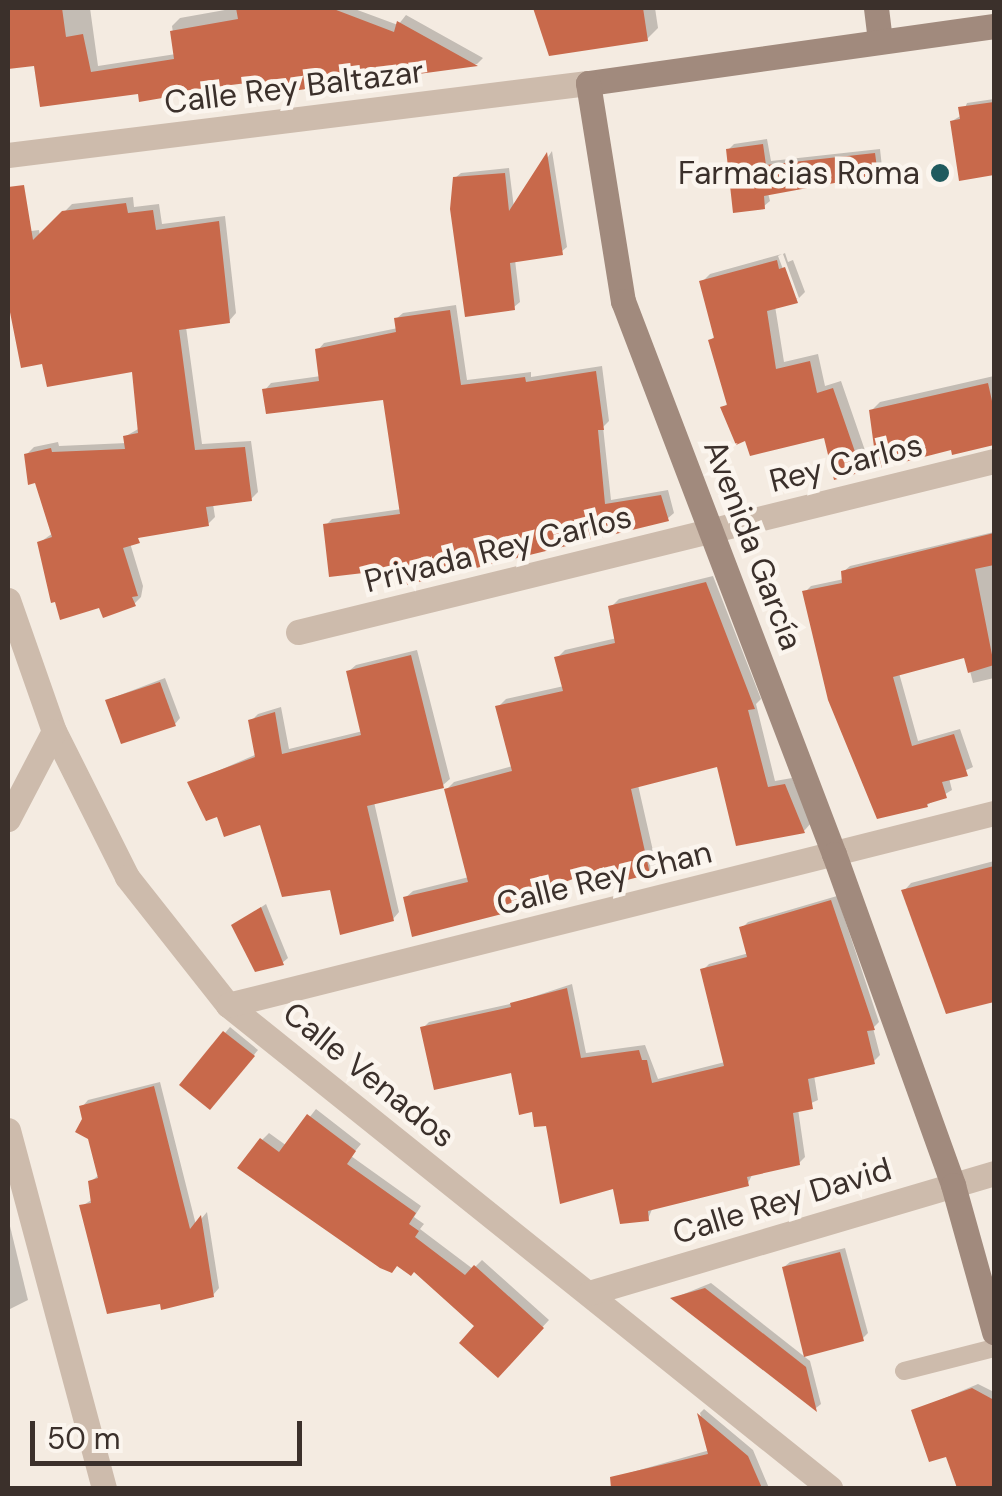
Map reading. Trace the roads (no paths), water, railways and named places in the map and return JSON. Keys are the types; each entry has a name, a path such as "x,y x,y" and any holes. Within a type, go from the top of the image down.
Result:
{"main road":[{"path":"876,8 880,40"},
{"path":"588,83 994,26"},
{"name":"Avenida García","path":"588,83 624,301 714,529 953,1185 994,1332"}],"street":[{"name":"Calle Rey Baltazar","path":"8,155 588,83"},
{"name":"Rey Carlos","path":"714,529 994,461"},
{"name":"Privada Rey Carlos","path":"298,632 714,529"},
{"name":"Calle Venados","path":"8,600 54,731 128,877 228,1005 830,1488"},
{"path":"8,819 54,731"},
{"name":"Calle Rey Chan","path":"228,1005 994,813"},
{"path":"8,1130 104,1488"},
{"name":"Calle Rey David","path":"589,1293 994,1174"}],"lane":[{"path":"904,1370 994,1348"}],"place":[{"name":"Farmacias Roma","path":"940,173"}]}
